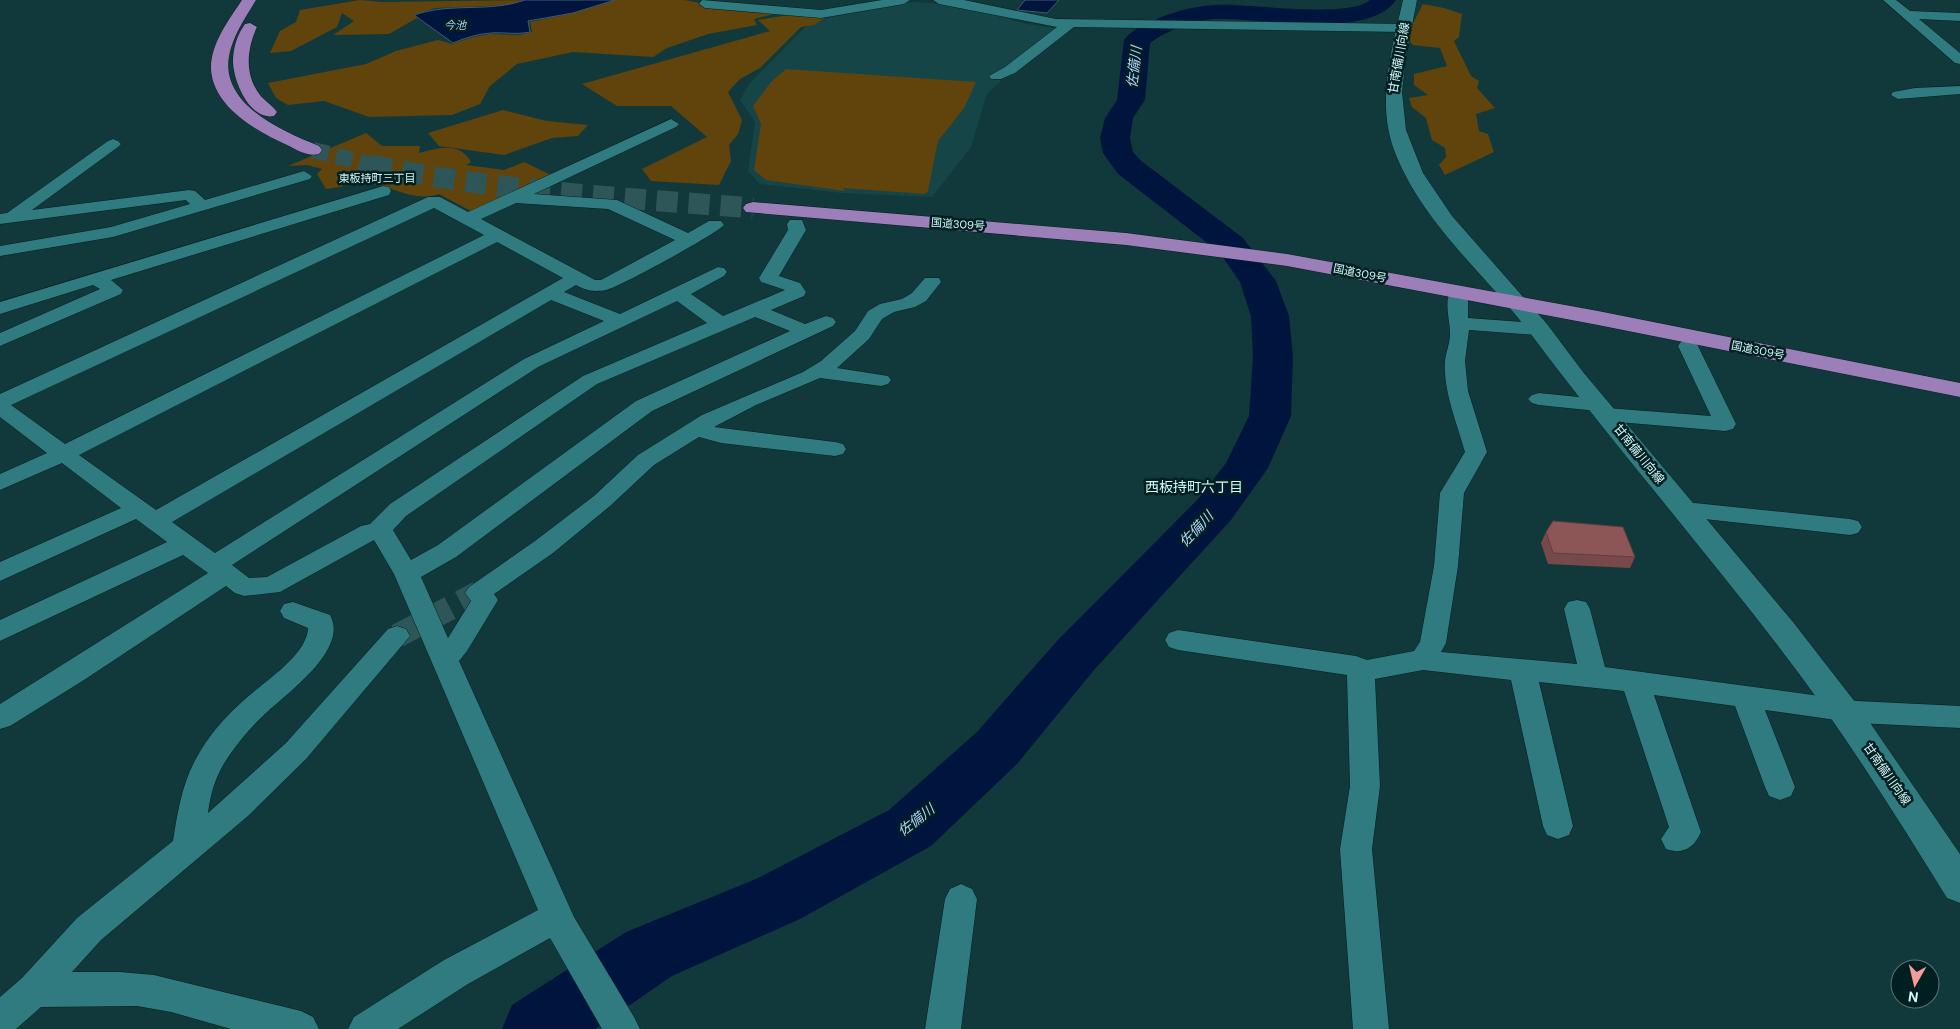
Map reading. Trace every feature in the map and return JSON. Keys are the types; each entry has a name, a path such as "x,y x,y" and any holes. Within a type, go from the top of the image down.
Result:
{"highway":[{"path":"257,2 240,52 242,76 249,92 262,107 276,118 331,143"},
{"path":"257,2 221,51 219,66 223,83 242,111 260,125 313,150"},
{"name":"国道309号","path":"1960,376 1508,294 1459,292 1335,261 1220,236 1110,224 755,203 1126,239 1335,261 1434,271 1508,294 1960,390"}],"main road":[{"name":"甘南備川向線","path":"1410,0 1392,88 1392,104 1402,146 1414,174 1434,204 1757,598 1842,709 1890,777 1960,886"}],"street":[{"path":"710,0 706,4 821,14 859,4 904,0"},
{"path":"773,10 784,0"},
{"path":"939,0 970,3 1037,20 1071,23 1404,28"},
{"path":"1004,12 1013,0"},
{"path":"1889,0 1960,60"},
{"path":"1907,15 1960,17"},
{"path":"996,76 1010,70 1037,47 1071,23"},
{"path":"1940,43 1960,43"},
{"path":"1898,95 1915,92 1960,90"},
{"path":"468,219 671,124"},
{"path":"5,218 113,144"},
{"path":"0,251 113,232 304,176"},
{"path":"0,308 383,190"},
{"path":"5,218 190,195 201,205"},
{"path":"514,198 611,204 689,240"},
{"path":"0,402 434,201 592,286 605,285 715,225"},
{"path":"376,532 398,510 590,380 797,292 793,287 768,278 797,230 796,224"},
{"path":"0,482 62,454 498,235"},
{"path":"0,718 74,673 220,569 531,363 621,321 718,272"},
{"path":"0,572 146,515 577,277"},
{"path":"0,340 114,290 96,279"},
{"path":"444,660 458,644 485,600 478,593 544,547 602,501 646,460 696,429 749,401 818,372 862,336 875,315 887,308 908,303 918,297 932,282"},
{"path":"1423,660 1433,643 1446,566 1452,493 1476,452 1458,391 1455,361 1459,348 1460,323 1457,305 1459,292"},
{"path":"677,293 721,324"},
{"path":"549,294 621,321"},
{"path":"754,310 795,326 803,332"},
{"path":"407,574 447,550 644,406 826,322"},
{"path":"1460,323 1538,329"},
{"path":"1539,400 1602,410 1725,424 1688,346"},
{"path":"818,372 881,380"},
{"path":"0,407 244,588 271,586 358,537 370,532 382,532 407,574 561,924 622,1029"},
{"path":"696,429 721,436 835,450"},
{"path":"1685,510 1850,527"},
{"path":"0,631 185,544"},
{"path":"1577,609 1594,676"},
{"path":"187,849 196,800 206,768 252,708 308,657 319,643 323,632 321,622 306,618 293,610"},
{"path":"0,1020 34,990 89,929 237,807 296,751 397,636"},
{"path":"1178,640 1356,666 1362,670 1423,660 1594,676 1842,709 1960,717"},
{"path":"1362,670 1364,786 1356,849 1371,1029"},
{"path":"1523,670 1558,826"},
{"path":"1635,681 1686,832 1677,839"},
{"path":"1745,695 1780,786"},
{"path":"943,1029 961,899"},
{"path":"366,1029 456,972 561,924"},
{"path":"34,990 145,990 171,994 271,1024 301,1029"}],"shaded area":[{"path":"360,0 382,2 524,0 510,5 435,8 414,15 417,18 389,34 333,35 354,21 342,13 337,27 291,51 270,53 280,31 296,22 300,10"},
{"path":"616,0 684,0 701,3 699,6 778,13 754,19 757,25 708,34 667,48 653,57 573,52 517,64 490,86 480,104 452,115 369,117 324,101 288,105 276,98 268,83 366,64 396,51 438,40 452,44 490,34 519,35 532,32 530,22 574,13"},
{"path":"913,2 957,5 1027,24 1055,28 1003,71 1000,82 987,94 971,147 932,197 842,193 760,184 748,171 755,122 740,100 750,83 805,27 832,16"},
{"path":"1423,4 1462,14 1459,37 1454,41 1471,76 1479,81 1477,88 1495,108 1476,114 1479,131 1488,134 1494,152 1445,175 1439,165 1446,157 1445,148 1432,140 1426,118 1412,107 1409,98 1428,95 1414,85 1414,74 1447,66 1440,48 1413,45 1408,39 1410,29"},
{"path":"788,15 825,18 814,25 801,27 760,68 740,79 728,92 742,120 738,134 729,145 731,161 719,185 651,181 642,169 707,137 671,106 617,106 582,84 770,31 758,20"},
{"path":"786,69 976,82 964,108 938,141 928,191 925,194 843,188 845,191 766,180 754,170 761,124 753,106 771,82"},
{"path":"503,110 547,121 588,125 578,136 552,138 504,155 439,146 428,133"},
{"path":"366,133 382,146 420,146 419,153 441,148 455,149 466,155 471,162 466,165 504,170 524,162 551,175 471,211 439,194 429,196 410,195 380,186 361,183 326,189 317,174 322,169 307,165 288,166"}],"water":[{"name":"今池","path":"525,0 615,0 573,13 528,21 530,32 471,36 453,43 414,15 442,9 497,6"},
{"path":"1025,0 1059,0 1047,13 1017,10"}],"building":[{"path":"1553,521 1623,527 1635,557 1553,553 1546,532"}],"waterway":[{"name":"佐備川","path":"536,1029 649,954 778,899 910,828 997,748 1075,656 1215,509 1246,468 1270,416 1273,356 1270,316 1258,281 1231,245 1129,167 1118,153 1115,138 1119,118 1131,100 1137,40 1164,25 1205,13 1334,16 1357,14 1375,9 1384,0"}],"tunnel":[{"path":"313,150 377,166"},
{"path":"371,165 418,174 561,193 753,208"},
{"path":"397,636 478,593"}],"district":[{"name":"東板持町三丁目","path":"377,178"},
{"name":"西板持町六丁目","path":"1194,487"}]}
